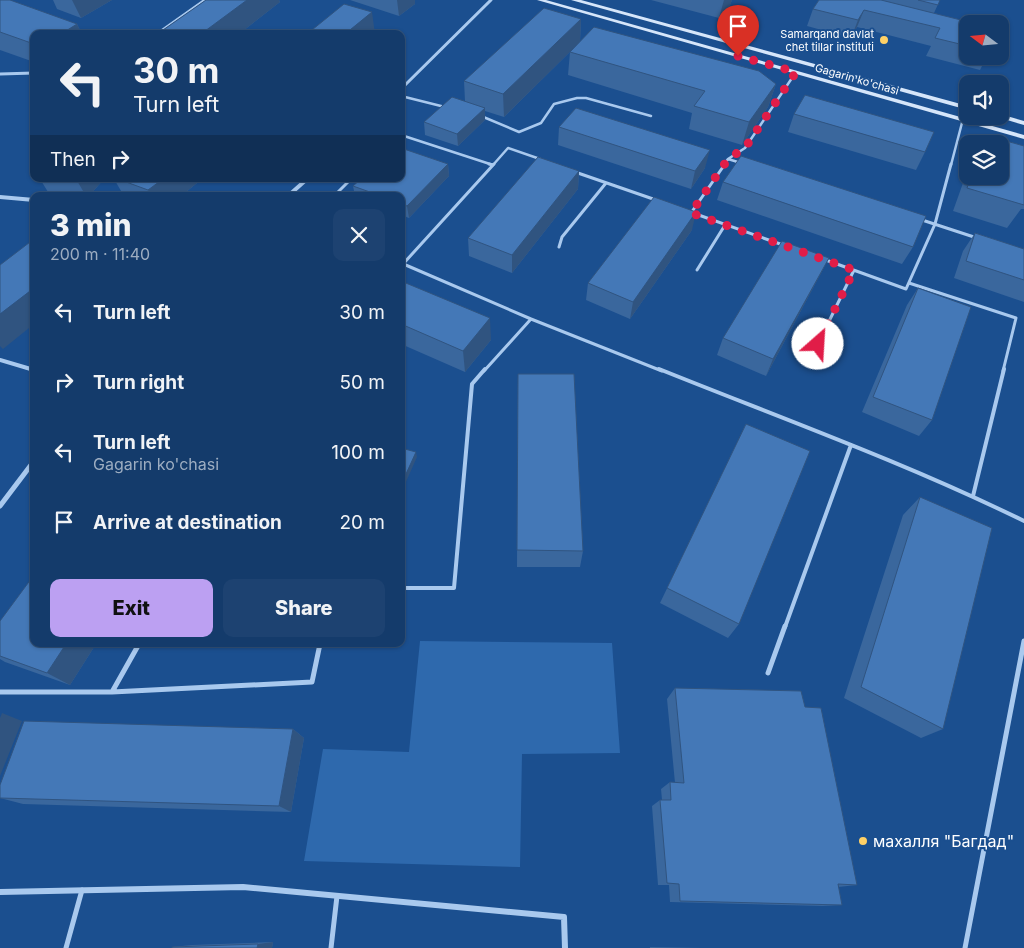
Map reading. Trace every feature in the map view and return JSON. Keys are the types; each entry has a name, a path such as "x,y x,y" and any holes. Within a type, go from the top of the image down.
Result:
{"main road":[{"name":"Gagarin ko'chasi","path":"540,0 959,118"},
{"name":"Gagarin ko'chasi","path":"574,0 959,106"},
{"path":"1009,119 1024,123"},
{"name":"Gagarin ko'chasi","path":"983,125 1024,137"}],"street":[{"path":"163,30 205,0"},
{"path":"405,85 491,0"},
{"path":"0,74 30,73"},
{"path":"292,192 304,182"},
{"path":"0,197 30,200"},
{"path":"0,360 30,369"},
{"path":"0,506 30,466"},
{"path":"0,892 83,888 243,887 564,917 565,948"}],"lane":[{"path":"790,247 691,213 728,159 745,148 796,72"},
{"path":"405,97 449,108"},
{"path":"473,114 519,132 541,123 554,104 577,98 586,98 651,116"},
{"path":"817,257 906,289 935,224 961,125"},
{"path":"405,136 493,164"},
{"path":"405,261 508,148 544,161"},
{"path":"728,159 746,164"},
{"path":"570,170 662,203"},
{"path":"338,192 348,182"},
{"path":"559,247 562,237 606,183"},
{"path":"916,218 979,238"},
{"path":"697,270 725,225"},
{"path":"405,265 531,318 851,445 973,496 1024,521"},
{"path":"818,344 854,270"},
{"path":"909,283 1016,318 973,496"},
{"path":"405,588 454,588 472,384 531,318"},
{"path":"768,673 851,445"},
{"path":"965,948 1024,641"},
{"path":"112,692 137,647"},
{"path":"0,692 112,692 312,682 319,647"},
{"path":"66,948 83,888"},
{"path":"330,948 337,896"}],"shaded area":[{"path":"420,641 612,643 620,753 522,754 520,867 304,861 323,749 409,752"}],"building":[{"path":"0,0 10,0 77,24 67,30 30,30 30,43 0,32"},
{"path":"206,0 247,0 206,30 163,30"},
{"path":"819,0 881,0 959,20 959,44 935,38 940,28 864,10 858,20 813,9"},
{"path":"918,0 940,0 938,5"},
{"path":"344,4 372,12 350,30 312,30"},
{"path":"544,8 581,19 503,94 464,81"},
{"path":"594,27 759,71 776,84 749,122 694,106 705,91 570,52"},
{"path":"805,95 934,132 925,152 794,114"},
{"path":"452,97 485,108 457,134 424,122"},
{"path":"576,108 710,150 695,171 559,127"},
{"path":"1009,142 1024,146 1024,205 967,188 968,185 1009,185"},
{"path":"405,149 448,164 407,206 405,205 405,192 370,192 353,186 358,182 405,182"},
{"path":"741,156 926,216 913,247 723,182"},
{"path":"538,157 579,171 512,255 468,238"},
{"path":"126,182 159,182 148,190"},
{"path":"654,197 696,212 633,302 588,283"},
{"path":"975,233 1024,249 1024,280 966,261"},
{"path":"782,241 829,258 773,359 723,338"},
{"path":"30,242 30,291 0,314 0,265"},
{"path":"405,283 490,318 463,351 405,326"},
{"path":"918,288 971,307 932,420 873,397"},
{"path":"518,374 574,374 583,551 517,550"},
{"path":"746,424 810,451 739,624 667,588"},
{"path":"405,449 416,452 405,476"},
{"path":"920,497 992,528 943,729 861,687"},
{"path":"30,580 30,647 64,647 47,673 0,656 0,621"},
{"path":"675,688 801,691 805,707 821,708 857,885 838,884 842,905 680,901 679,884 667,883 660,800 671,800 670,782 684,783"},
{"path":"24,721 293,729 279,806 0,798 0,785"},
{"path":"258,944 257,948 172,948 172,947"}],"place":[{"name":"Samarqand davlat chet tillar instituti","path":"884,40"},
{"name":"махалля \"Багдад\"","path":"863,841"}],"route":[{"path":"738,56 796,72 745,148 728,159 691,213 854,270 818,344"}]}
